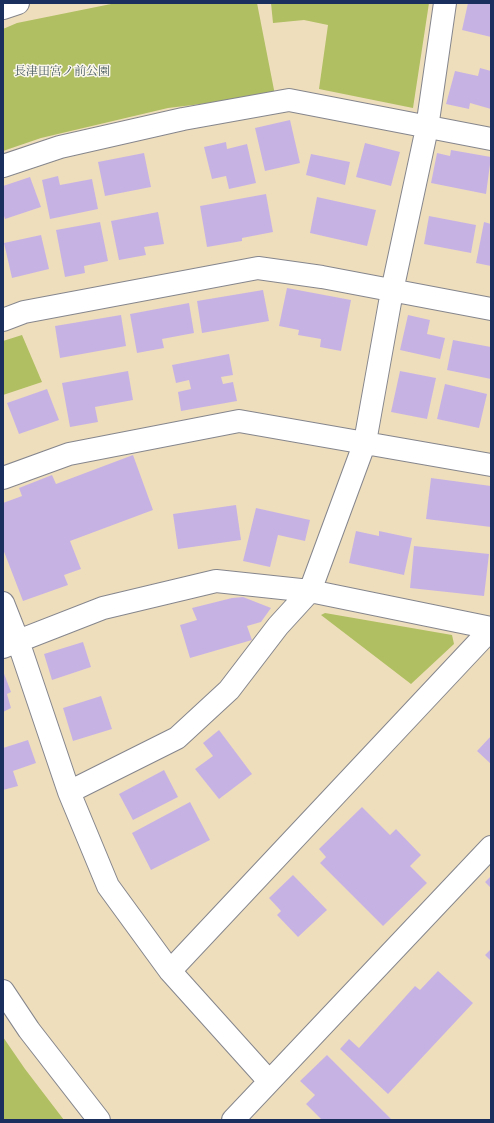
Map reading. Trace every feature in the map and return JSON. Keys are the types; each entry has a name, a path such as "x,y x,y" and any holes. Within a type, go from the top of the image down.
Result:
{"street":[{"path":"3,8 18,3"},
{"path":"69,792 177,738 229,690 278,626 310,591 365,442 392,291 427,128 445,3"},
{"path":"3,166 60,147 183,119 289,100 491,140"},
{"path":"3,320 24,312 258,268 322,277 491,309"},
{"path":"3,478 69,454 239,421 491,465"},
{"path":"10,644 103,608 216,581 310,591 491,629"},
{"path":"3,603 10,644 108,886 170,971 268,1080"},
{"path":"170,971 491,629"},
{"path":"233,1120 268,1080 491,848"},
{"path":"3,991 28,1030 99,1120"}],"green space":[{"name":"長津田宮ノ前公園","path":"116,3 257,3 275,95 168,108 41,138 3,151 3,29 17,23"},
{"path":"271,3 429,3 413,108 319,89 328,25 304,20 273,23"},
{"path":"22,335 42,382 3,395 3,341"},
{"path":"325,613 452,635 454,644 411,684 321,615"},
{"path":"3,1037 25,1069 64,1120 3,1120"}],"building":[{"path":"468,3 491,4 491,37 462,30"},
{"path":"480,68 491,71 491,109 470,103 469,109 446,104 455,71 478,76"},
{"path":"290,120 300,163 265,171 255,128"},
{"path":"226,142 227,149 247,144 256,183 229,189 226,176 212,179 204,147"},
{"path":"365,143 400,152 391,186 356,177"},
{"path":"451,150 491,157 486,194 431,183 437,153 450,156"},
{"path":"144,153 151,187 105,196 98,162"},
{"path":"311,154 350,162 345,185 306,175"},
{"path":"58,176 60,185 92,179 98,209 50,219 42,180"},
{"path":"30,177 41,207 5,219 3,213 3,186"},
{"path":"266,194 273,232 242,238 242,241 207,247 200,206"},
{"path":"317,197 376,210 367,246 310,233"},
{"path":"158,212 164,244 144,247 146,255 119,260 111,221"},
{"path":"429,216 476,225 471,253 424,244"},
{"path":"100,222 108,261 84,266 85,273 65,277 56,230"},
{"path":"484,222 491,224 491,266 476,263"},
{"path":"41,235 49,269 12,278 4,243"},
{"path":"287,288 351,300 341,351 320,347 321,339 298,335 299,330 279,326"},
{"path":"263,290 269,321 202,333 197,301"},
{"path":"189,303 194,333 162,339 164,348 137,353 130,314"},
{"path":"121,315 126,346 60,358 55,326"},
{"path":"408,315 430,320 427,334 445,338 440,359 400,350"},
{"path":"453,340 491,347 491,379 447,370"},
{"path":"229,354 233,375 221,377 223,384 233,382 237,401 181,411 178,392 191,389 189,380 176,383 172,365"},
{"path":"128,371 133,400 95,407 98,422 70,427 62,383"},
{"path":"400,371 436,378 427,419 391,412"},
{"path":"445,384 487,394 479,428 437,419"},
{"path":"47,389 59,420 19,434 7,403"},
{"path":"133,455 153,510 70,541 81,569 64,575 68,585 23,601 3,549 3,503 22,496 19,488 52,475 56,484"},
{"path":"431,478 491,486 491,527 426,519"},
{"path":"236,505 241,540 178,549 173,514"},
{"path":"256,508 310,520 305,541 278,535 270,567 243,561"},
{"path":"356,531 379,536 379,531 412,538 404,575 349,563"},
{"path":"414,546 489,554 484,596 410,588"},
{"path":"243,597 271,608 261,622 247,626 252,640 190,658 180,625 197,620 192,608 232,598"},
{"path":"83,642 91,667 52,680 44,654"},
{"path":"3,671 11,692 7,694 11,708 3,712"},
{"path":"101,696 112,729 73,741 63,708"},
{"path":"219,730 252,774 219,799 195,769 213,756 203,743"},
{"path":"491,736 491,764 477,751"},
{"path":"28,740 36,763 13,771 18,786 3,790 3,748"},
{"path":"164,770 178,797 133,820 119,794"},
{"path":"190,802 210,840 151,870 132,833"},
{"path":"362,807 390,835 396,829 421,855 410,866 427,883 383,926 320,863 326,857 319,849"},
{"path":"293,875 327,910 298,937 277,915 281,911 269,898"},
{"path":"491,876 491,888 485,882"},
{"path":"491,949 491,961 485,955"},
{"path":"438,971 473,1003 388,1094 340,1049 349,1039 359,1048 415,986 420,990"},
{"path":"327,1055 392,1120 322,1120 306,1104 315,1095 300,1081"}]}
